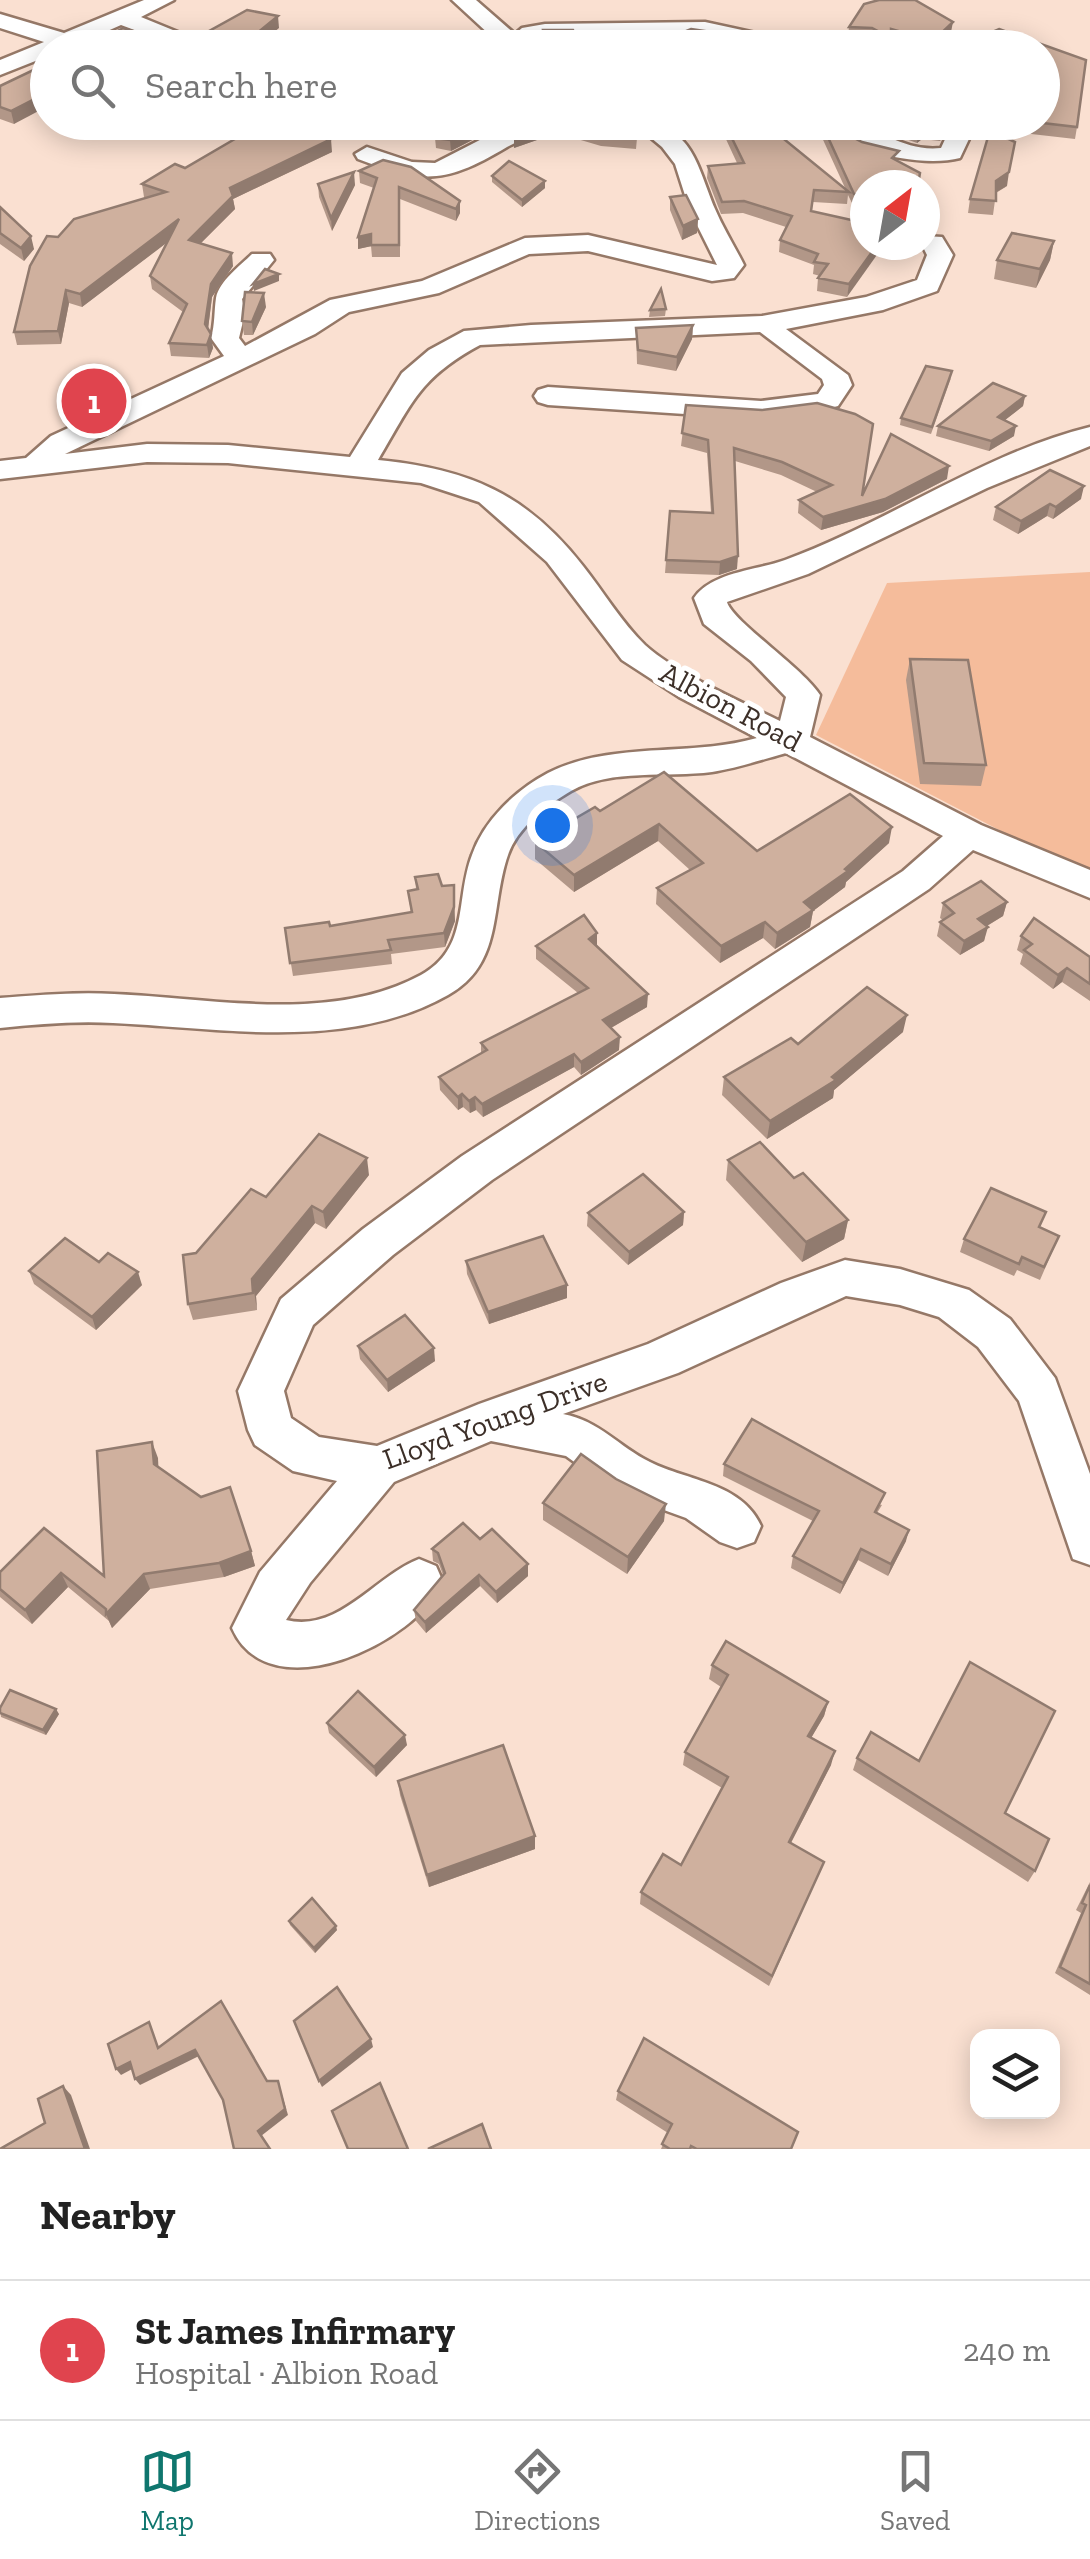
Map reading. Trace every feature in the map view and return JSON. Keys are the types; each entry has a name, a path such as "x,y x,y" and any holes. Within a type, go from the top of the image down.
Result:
{"street":[{"path":"0,22 49,30 119,18 163,0"},
{"path":"463,0 498,30"},
{"path":"119,18 154,30"},
{"path":"626,30 711,30"},
{"path":"0,68 30,45"},
{"path":"367,154 408,170 425,171 468,158 502,140"},
{"path":"37,464 44,453 61,442 306,328 340,306 430,287 525,246 588,243 712,274 725,272 730,265 703,210 687,163 668,140"},
{"path":"875,140 916,155 940,157 951,152 956,140"},
{"path":"240,359 225,338 232,313 228,299 234,287 261,260"},
{"path":"360,466 412,380 439,356 474,337 767,323 858,310 928,285 938,260"},
{"path":"548,396 761,410 791,409 828,400 838,385 834,375 777,335 767,323"},
{"path":"0,1012 67,1006 134,1007 282,1020 337,1017 437,984 465,961 482,913 483,876 499,836 560,782 586,771 714,760 792,740 802,695 763,654 716,618 710,598 739,584 797,567 976,482 1090,436"},
{"name":"Albion Road","path":"0,470 163,454 228,454 425,474 490,496 558,554 634,653 691,689 968,834 1090,885"},
{"name":"Lloyd Young Drive","path":"968,834 916,880 477,1168 378,1242 296,1312 261,1391 271,1430 309,1456 378,1467 488,1421 662,1359 796,1296 845,1278 900,1286 952,1304 994,1333 1028,1377 1039,1392 1090,1542"},
{"path":"488,1421 576,1437 634,1478 702,1502 737,1526"},
{"path":"378,1467 282,1581 263,1608 257,1628 269,1642 285,1648 326,1640 380,1617 419,1582"}],"shaded area":[{"path":"1090,572 1090,877 816,735 887,583"}],"building":[{"path":"915,0 953,22 945,30 849,27 864,4"},
{"path":"247,10 278,16 261,30 211,30"},
{"path":"1060,51 1086,60 1077,127 1060,125"},
{"path":"30,72 30,101 11,111 0,107 0,86"},
{"path":"233,140 329,140 230,188 233,196 189,240 232,253 211,284 205,324 211,334 207,345 169,343 187,304 150,276 179,219 80,294 66,290 58,331 14,332 30,266 47,236 58,237 74,219 166,192 142,184 175,164 185,168"},
{"path":"733,140 785,140 849,192 814,190 811,211 850,220 850,260 866,260 849,284 818,278 828,264 814,262 818,254 780,240 792,216 744,201 722,202 708,166 744,163"},
{"path":"829,140 858,140 899,151 892,158 914,170 850,170 850,185"},
{"path":"987,140 1015,142 1009,172 996,181 996,201 970,199"},
{"path":"383,160 411,167 460,201 456,209 399,187 399,245 371,245 371,234 358,237 377,178 359,171"},
{"path":"509,161 545,181 522,200 492,176"},
{"path":"354,172 331,218 318,184"},
{"path":"686,195 698,219 683,226 670,197"},
{"path":"0,207 31,236 21,248 0,233"},
{"path":"1012,233 1054,241 1040,269 997,260"},
{"path":"265,269 279,274 253,284"},
{"path":"661,289 666,309 650,310"},
{"path":"245,292 264,293 252,322 242,321"},
{"path":"693,325 677,357 638,350 636,328"},
{"path":"926,366 952,371 932,427 901,418"},
{"path":"993,383 1025,396 998,417 1016,426 991,441 938,426"},
{"path":"817,403 855,414 873,424 862,496 891,434 949,466 885,499 823,517 799,500 832,485 782,462 734,448 738,556 720,562 666,560 670,511 713,513 708,440 682,433 686,405 762,410"},
{"path":"1050,470 1084,486 1056,507 1050,504 1021,521 996,507"},
{"path":"910,659 968,660 986,765 924,763"},
{"path":"664,772 757,851 850,794 892,827 845,869 848,871 804,902 813,910 777,933 765,922 721,946 657,888 703,863 659,824 574,875 535,842 595,807 600,811"},
{"path":"438,874 442,886 454,885 454,907 444,933 388,940 391,950 290,963 285,928 329,922 330,926 412,912 408,891 418,889 415,877"},
{"path":"981,881 1007,902 978,919 988,927 964,941 940,922 954,913 943,903"},
{"path":"584,915 597,933 589,939 648,994 603,1020 620,1037 581,1062 574,1054 482,1104 475,1097 469,1101 462,1094 458,1097 439,1077 487,1050 481,1043 588,988 536,946"},
{"path":"1034,918 1090,957 1090,984 1067,968 1058,975 1024,950 1032,944 1021,936"},
{"path":"867,987 907,1015 832,1077 836,1080 770,1121 724,1077 791,1038 798,1044"},
{"path":"319,1134 367,1158 323,1212 312,1206 252,1279 253,1293 188,1304 183,1255 196,1253 251,1189 266,1197"},
{"path":"760,1142 794,1178 803,1173 848,1220 806,1242 728,1160"},
{"path":"643,1174 684,1212 629,1252 588,1213"},
{"path":"991,1188 1046,1212 1039,1227 1059,1236 1044,1267 1022,1257 1019,1264 964,1239"},
{"path":"543,1236 567,1285 488,1312 466,1261"},
{"path":"65,1238 99,1262 108,1253 138,1272 92,1317 29,1271"},
{"path":"405,1315 434,1348 387,1380 358,1346"},
{"path":"752,1419 885,1493 875,1512 909,1530 891,1564 861,1549 843,1583 793,1556 819,1511 724,1464"},
{"path":"152,1442 154,1464 201,1497 230,1487 251,1551 219,1563 144,1574 106,1614 106,1609 61,1573 25,1610 0,1589 0,1572 44,1528 104,1576 97,1451"},
{"path":"581,1454 616,1479 666,1504 628,1557 543,1503"},
{"path":"463,1523 480,1539 492,1529 528,1564 496,1592 479,1575 425,1622 414,1610 445,1573 438,1553 432,1549"},
{"path":"726,1641 828,1702 808,1736 835,1751 789,1842 824,1862 772,1976 641,1892 663,1854 681,1865 728,1777 685,1752 728,1675 712,1665"},
{"path":"970,1662 1055,1711 1005,1813 1049,1839 1035,1871 857,1758 871,1732 919,1761"},
{"path":"10,1690 56,1709 43,1730 0,1713"},
{"path":"358,1691 405,1735 374,1767 327,1723"},
{"path":"503,1745 535,1836 427,1875 398,1781"},
{"path":"1090,1885 1090,1984 1060,1967 1086,1905 1082,1903"},
{"path":"312,1898 336,1926 314,1948 289,1921"},
{"path":"337,1987 371,2039 319,2081 294,2021"},
{"path":"221,2001 267,2081 278,2081 285,2109 258,2131 270,2149 234,2149 223,2100 195,2050 135,2079 130,2062 116,2069 108,2044 149,2022 158,2048"},
{"path":"644,2038 798,2132 791,2149 670,2149 662,2144 672,2124 618,2091"},
{"path":"380,2083 408,2149 348,2149 332,2111"},
{"path":"63,2086 85,2149 0,2149 45,2123 38,2099"},
{"path":"482,2124 491,2149 428,2149"}],"place":[{"name":"St James Infirmary","path":"94,401"}]}
